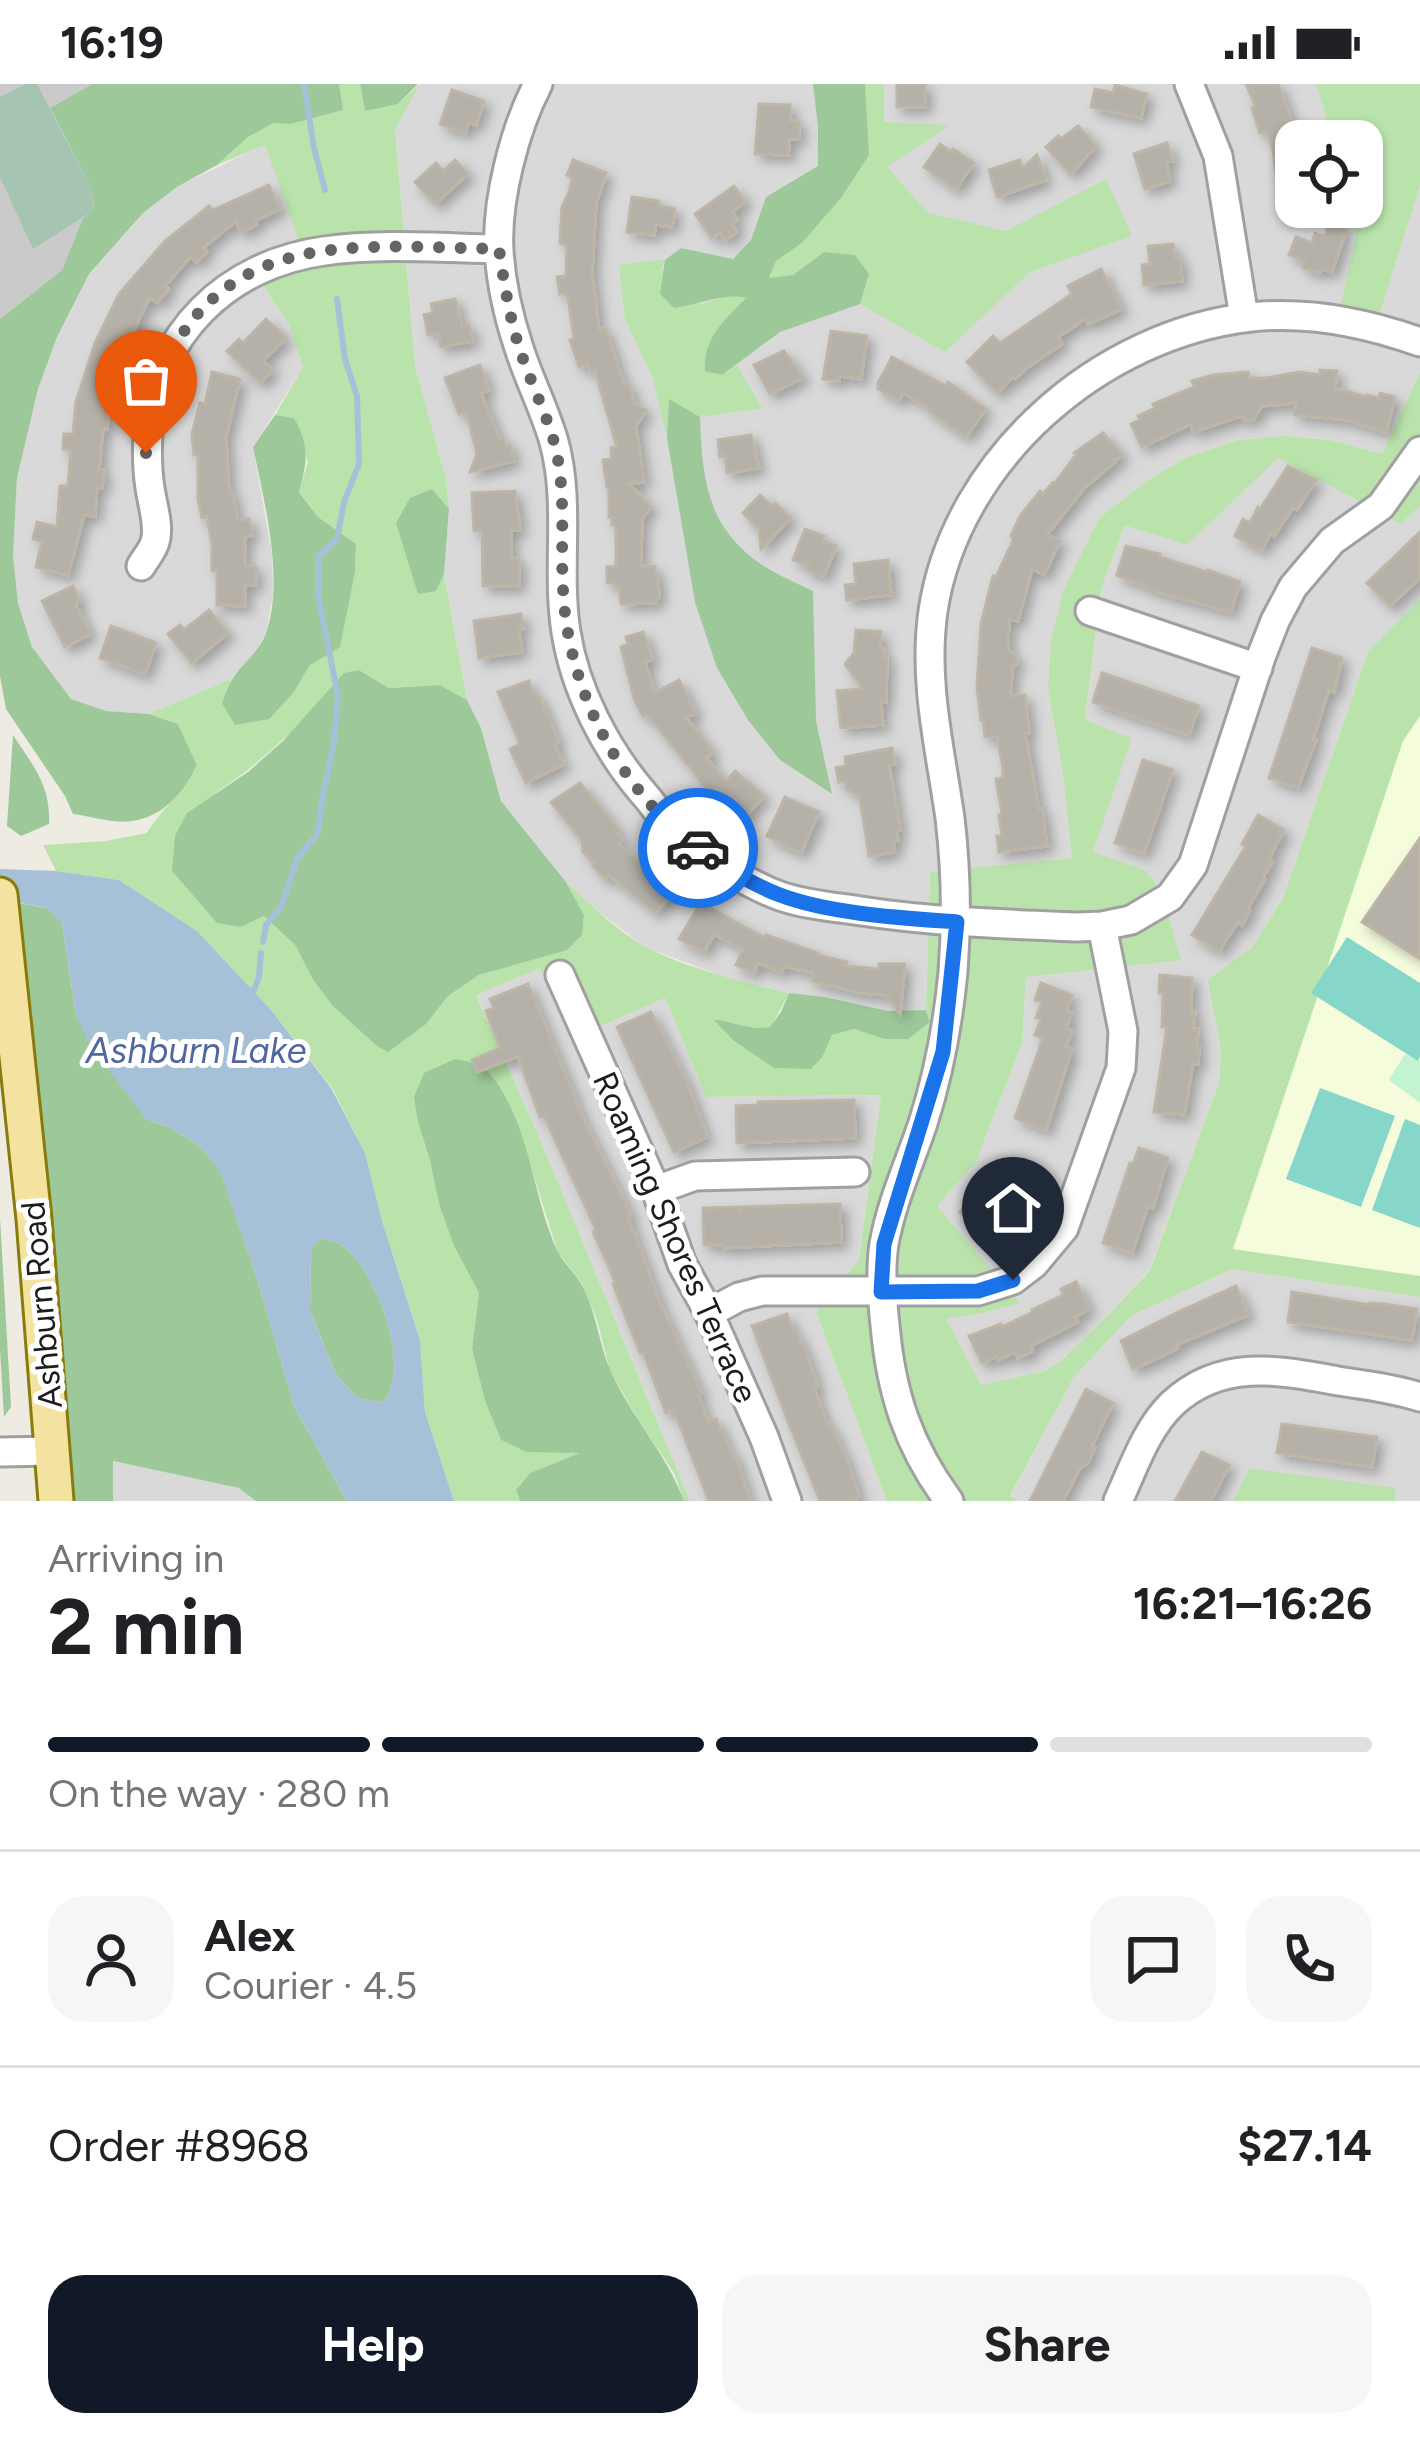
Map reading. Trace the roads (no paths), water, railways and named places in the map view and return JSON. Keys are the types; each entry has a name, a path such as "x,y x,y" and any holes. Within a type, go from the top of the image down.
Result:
{"main road":[{"name":"Ashburn Road","path":"2,910 34,1219 56,1501"}],"street":[{"path":"538,84 514,142 499,249 514,331 554,442 560,478 566,633 577,673 625,772 672,829 743,879 782,896 885,915 957,922 1102,926 1131,920 1171,897 1193,865 1258,668 1293,587 1332,541 1381,506 1420,451"},
{"path":"1189,84 1218,156 1244,317"},
{"path":"141,566 156,541 146,453 148,421 160,374 175,341 220,294 276,262 324,251 499,249"},
{"path":"949,1501 917,1454 897,1403 881,1292 884,1244 943,1052 957,922 950,821 928,680 938,590 965,516 1036,418 1073,388 1149,345 1244,317 1298,316 1345,321 1420,342"},
{"path":"1090,611 1258,668"},
{"path":"709,1313 762,1291 978,1291 1013,1280 1034,1264 1064,1228 1121,1068 1123,1031 1102,926"},
{"name":"Roaming Shores Terrace","path":"560,975 656,1190 682,1264 764,1437 787,1501"},
{"path":"656,1190 694,1176 855,1172"},
{"path":"1118,1501 1148,1439 1172,1404 1225,1374 1270,1369 1420,1397"},
{"path":"0,1452 54,1450"}],"water":[{"name":"Ashburn Lake","path":"0,869 119,880 197,931 272,1011 331,1088 365,1153 420,1340 425,1412 454,1501 347,1501 294,1406 220,1171 199,1145 146,1119 91,1047 76,1016 62,922 47,908 0,899","holes":["320,1240 338,1243 352,1254 377,1294 393,1344 394,1368 391,1388 381,1403 356,1397 335,1373 310,1310 311,1249"]}],"waterway":[{"path":"304,84 325,190"},
{"path":"263,942 266,925 281,907 297,859 318,833 334,742 338,696 318,595 318,557 337,539 344,502 359,464 357,396 345,359 337,299"},
{"path":"253,992 261,953"}]}
